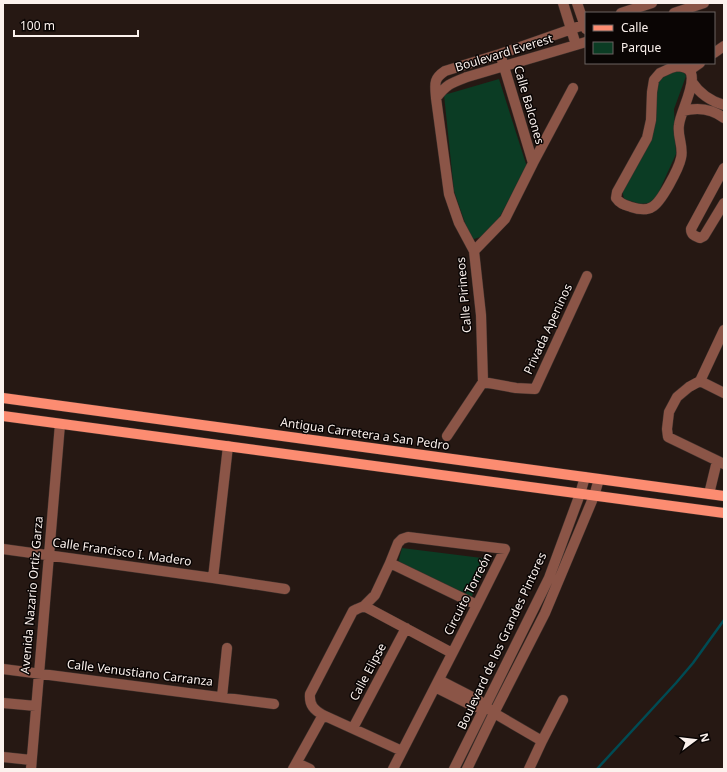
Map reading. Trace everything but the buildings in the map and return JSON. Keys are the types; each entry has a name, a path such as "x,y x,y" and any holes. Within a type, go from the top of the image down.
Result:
{"main road":[{"name":"Antigua Carretera a San Pedro","path":"3,398 724,496"},
{"path":"3,416 724,513"}],"street":[{"path":"563,3 571,29 581,43"},
{"path":"577,3 585,23"},
{"path":"624,12 652,3"},
{"path":"677,12 704,3"},
{"name":"Boulevard Everest","path":"438,76 445,71 500,54 571,29 585,26"},
{"name":"Boulevard Everest","path":"436,98 442,89 450,83 581,43"},
{"path":"715,52 724,46"},
{"name":"Calle Balcones","path":"500,54 533,163"},
{"path":"690,70 699,64"},
{"path":"678,66 686,67 690,70 692,82 678,125 682,147 681,158 676,171 660,200 652,208 639,209 618,202 616,198 617,192 647,138 651,120 654,80 660,73 678,66"},
{"name":"Calle Pirineos","path":"438,76 435,83 436,98 449,194 458,223 474,251 481,315 482,382"},
{"path":"692,82 703,95 710,100 724,105"},
{"path":"474,251 505,219 573,88"},
{"path":"683,111 699,108 714,112 724,118"},
{"path":"724,168 692,229 692,234 700,238 704,236 724,202"},
{"name":"Privada Apeninos","path":"482,382 516,388 535,389 587,276"},
{"path":"709,494 720,462 668,437 667,429 669,412 677,397 689,387 700,381 724,330"},
{"path":"700,381 724,393"},
{"path":"446,436 482,382"},
{"name":"Avenida Nazario Ortiz Garza","path":"31,764 60,424"},
{"path":"213,578 228,446"},
{"name":"Boulevard de los Grandes Pintores","path":"454,769 549,578 585,477"},
{"name":"Boulevard de los Grandes Pintores","path":"467,769 545,613 594,496 599,479"},
{"name":"Circuito Torreón","path":"364,606 370,602 375,595 398,543 402,539 408,537 505,549 393,769"},
{"name":"Calle Francisco I. Madero","path":"3,549 284,589"},
{"path":"390,563 477,605"},
{"path":"402,751 323,715 312,706 310,694 353,611 364,606 452,653"},
{"name":"Calle Elipse","path":"354,728 406,628"},
{"path":"222,697 227,648"},
{"name":"Calle Venustiano Carranza","path":"3,669 274,704"},
{"path":"437,683 475,707 486,706 494,713 542,741"},
{"path":"529,769 563,700"},
{"path":"3,703 36,706"},
{"path":"310,769 295,766 323,715"},
{"path":"3,756 31,764"}],"green space":[{"path":"674,71 683,71 686,76 674,109 676,154 656,198 649,203 640,204 624,199 622,190 650,139 658,82 664,76"},
{"path":"499,79 527,167 498,220 483,236 471,240 454,191 444,95"},
{"path":"402,548 490,559 470,600 398,563"}],"waterway":[{"path":"597,769 676,683 693,663 724,620"}]}
